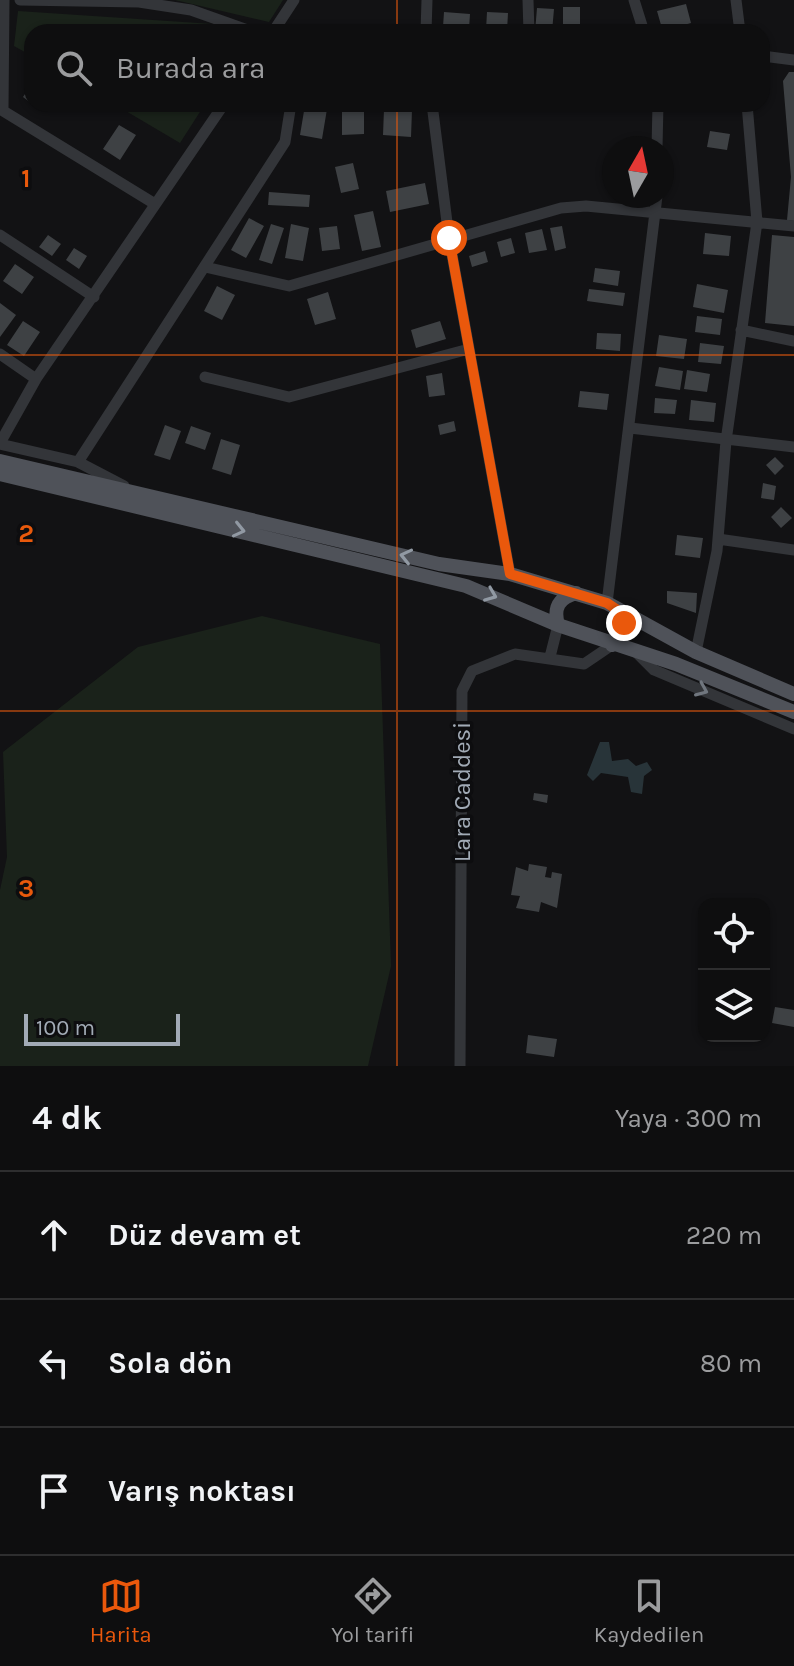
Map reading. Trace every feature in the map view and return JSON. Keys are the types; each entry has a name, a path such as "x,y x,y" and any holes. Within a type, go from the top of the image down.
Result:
{"main road":[{"path":"0,461 439,564 510,574 577,592 607,603 696,652 794,694"},
{"path":"0,474 466,586 558,625 706,676 794,712"},
{"path":"558,625 557,604 563,597 577,592"},
{"path":"612,645 625,615"}],"street":[{"path":"4,0 2,109 155,204"},
{"path":"20,0 139,2 191,10 230,24"},
{"path":"278,24 294,0"},
{"path":"426,24 427,0"},
{"path":"528,0 529,24"},
{"path":"634,0 642,24"},
{"path":"736,0 739,24"},
{"path":"770,57 794,60"},
{"path":"139,493 78,462 0,444 36,379 218,112"},
{"path":"78,462 285,142 290,112"},
{"path":"433,112 449,238 510,574"},
{"path":"657,136 658,112"},
{"path":"696,652 718,539 726,441 757,222 748,112"},
{"path":"205,267 289,286 449,238 561,208 586,206 794,226"},
{"path":"607,603 657,208"},
{"path":"0,235 94,297"},
{"path":"741,330 794,341"},
{"path":"205,377 289,397 469,349"},
{"path":"0,354 36,379"},
{"path":"630,428 794,447"},
{"path":"718,539 794,550"},
{"path":"550,657 558,625"},
{"name":"Lara Caddesi","path":"460,1066 462,691 472,671 515,654 584,664 612,645"},
{"path":"635,652 654,670 794,729"}],"shaded area":[{"path":"175,0 283,0 269,22"},
{"path":"18,11 213,24 24,24 24,52 14,46"},
{"path":"128,112 200,112 180,143"},
{"path":"262,616 380,644 391,966 368,1066 0,1066 0,890 7,857 3,752 138,647"},
{"path":"600,742 609,742 612,761 628,759 636,766 647,762 652,770 644,776 642,794 631,792 628,777 601,773 593,781 587,775"}],"building":[{"path":"686,4 691,23 661,24 657,11"},
{"path":"563,7 580,7 580,24 563,24"},
{"path":"537,8 554,9 553,24 536,24"},
{"path":"444,12 470,14 469,24 443,24"},
{"path":"487,12 508,13 507,24 486,24"},
{"path":"789,72 794,72 794,221 787,220 791,177 783,81"},
{"path":"304,112 326,112 322,139 300,135"},
{"path":"342,112 364,112 364,134 342,135"},
{"path":"384,112 412,112 411,137 383,135"},
{"path":"119,125 136,135 120,160 103,149"},
{"path":"710,131 730,134 727,150 707,147"},
{"path":"353,163 359,189 341,193 335,167"},
{"path":"425,183 429,204 390,212 386,191"},
{"path":"269,192 310,195 309,207 268,205"},
{"path":"373,211 381,247 362,251 354,215"},
{"path":"249,218 264,226 246,258 231,250"},
{"path":"271,224 284,228 272,264 259,260"},
{"path":"291,224 309,228 303,261 285,258"},
{"path":"337,226 340,249 322,251 319,228"},
{"path":"562,226 566,248 555,251 550,228"},
{"path":"542,229 547,250 529,253 525,233"},
{"path":"705,233 731,236 729,256 703,254"},
{"path":"48,235 61,244 52,256 39,247"},
{"path":"772,235 794,237 794,326 765,323"},
{"path":"511,238 515,253 501,257 497,242"},
{"path":"74,248 87,256 79,269 66,260"},
{"path":"485,251 488,262 472,267 469,256"},
{"path":"15,264 34,277 22,294 3,281"},
{"path":"595,268 620,271 618,286 593,282"},
{"path":"697,284 728,290 724,313 693,307"},
{"path":"217,286 235,295 222,320 204,311"},
{"path":"589,289 625,293 623,306 587,301"},
{"path":"328,292 336,319 315,325 307,299"},
{"path":"0,303 16,315 0,337"},
{"path":"697,316 722,319 720,335 695,332"},
{"path":"23,321 40,332 24,356 7,345"},
{"path":"440,321 446,339 416,348 411,330"},
{"path":"597,333 621,334 620,351 596,349"},
{"path":"659,335 687,339 684,359 656,356"},
{"path":"700,343 724,346 721,364 698,362"},
{"path":"659,367 683,371 680,390 655,386"},
{"path":"687,370 710,374 707,392 684,389"},
{"path":"442,373 445,395 429,397 426,376"},
{"path":"580,391 609,394 607,410 578,407"},
{"path":"655,398 677,400 675,414 654,413"},
{"path":"691,400 716,403 714,422 689,420"},
{"path":"454,421 456,431 440,435 438,425"},
{"path":"165,425 181,431 170,460 154,455"},
{"path":"191,426 211,433 205,450 185,443"},
{"path":"221,439 240,445 231,475 212,469"},
{"path":"775,457 784,466 775,475 766,465"},
{"path":"763,483 776,486 774,500 761,498"},
{"path":"781,507 792,518 781,528 771,517"},
{"path":"677,535 703,538 700,558 675,555"},
{"path":"667,591 697,593 696,613 667,603"},
{"path":"534,793 548,795 547,803 533,800"},
{"path":"529,864 547,867 545,877 551,878 552,872 562,874 557,908 541,902 539,912 516,908 520,896 511,895 516,867 528,871"},
{"path":"775,1007 794,1010 794,1027 772,1023"},
{"path":"528,1035 557,1039 554,1057 526,1053"}],"route":[{"path":"449,238 510,574 607,603 625,615 624,623"}]}
